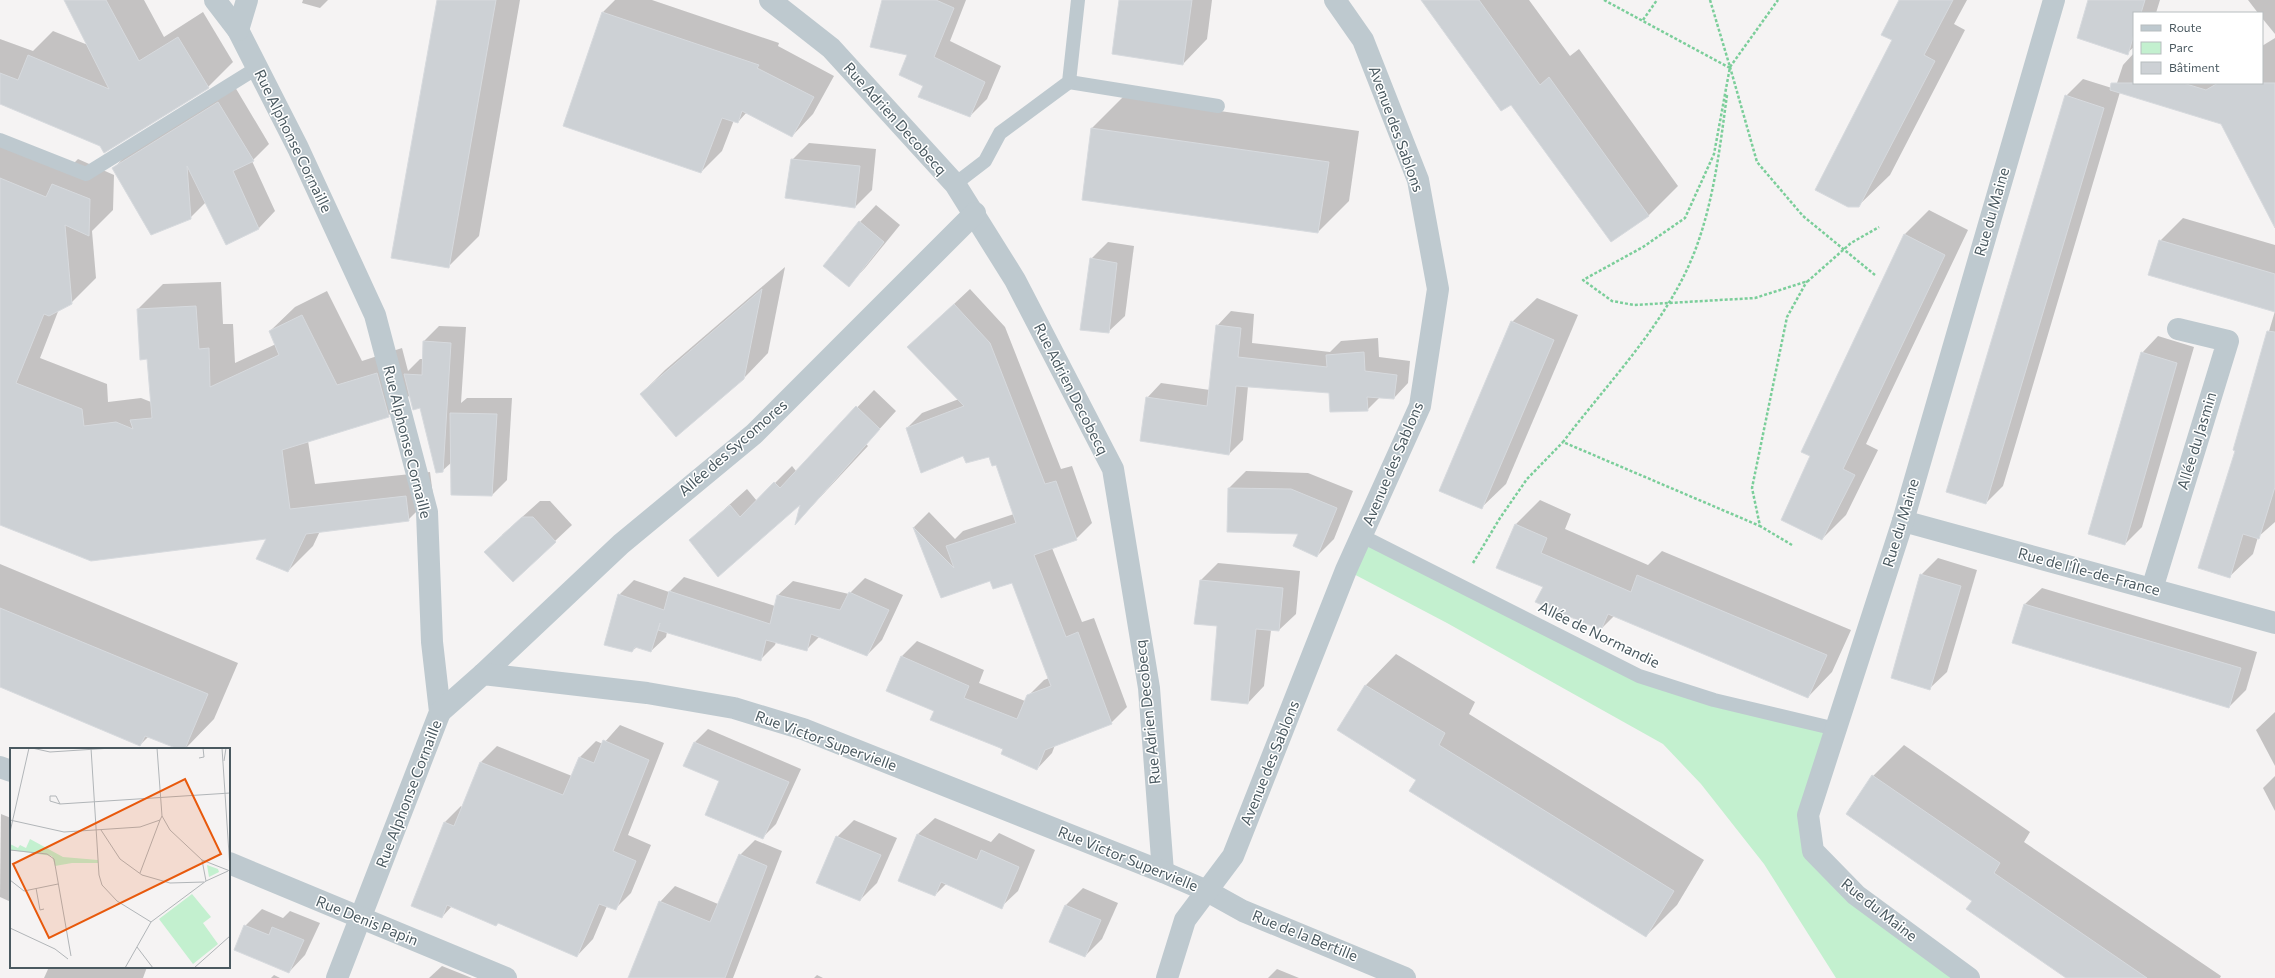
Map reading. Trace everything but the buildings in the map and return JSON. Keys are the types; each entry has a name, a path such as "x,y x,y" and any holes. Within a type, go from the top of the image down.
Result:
{"street":[{"name":"Rue Alphonse Cornaille","path":"215,0 238,30 298,148 375,315 427,512 432,642 440,712 338,978"},
{"path":"238,30 247,0"},
{"name":"Rue Adrien Decobecq","path":"770,0 831,48 955,184 975,213 1015,280 1113,469 1149,688 1163,872"},
{"name":"Avenue des Sablons","path":"1167,978 1185,920 1233,856 1362,536 1420,406 1438,289 1418,180 1363,40 1335,0"},
{"name":"Rue du Maine","path":"1969,978 1856,895 1813,852 1808,815 1903,521 2054,0"},
{"name":"Allée des Sycomores","path":"483,674 621,544 754,434 975,213"},
{"name":"Allée du Jasmin","path":"2152,589 2228,341 2178,329"},
{"name":"Rue de l'Île-de-France","path":"1903,521 2275,623"},
{"path":"440,712 483,674"},
{"name":"Rue Victor Supervielle","path":"483,674 647,693 734,708 803,729 1163,872 1207,891"},
{"path":"0,767 10,771"},
{"name":"Rue Denis Papin","path":"230,863 506,978"},
{"name":"Rue de la Bertille","path":"1207,891 1243,911 1405,978"}],"lane":[{"path":"1069,82 1078,0"},
{"path":"0,140 86,174 257,68"},
{"path":"955,184 985,161 1000,133 1069,82 1218,106"},
{"name":"Allée de Normandie","path":"1362,536 1639,676 1714,700 1836,729"}],"path":[{"path":"1604,0 1730,67"},
{"path":"1643,20 1657,0"},
{"path":"1710,0 1757,162 1803,216 1875,275"},
{"path":"1778,0 1730,67 1714,154 1685,218 1643,247 1582,280 1612,301 1634,305 1755,298 1808,281"},
{"path":"1460,585 1500,518 1527,480 1563,442 1603,389 1641,344 1668,303 1696,249 1715,181 1730,67"},
{"path":"1760,526 1752,488 1787,317 1808,281 1845,249 1879,227"},
{"path":"1563,442 1760,526 1792,545"}],"green space":[{"path":"1362,536 1639,676 1836,729 1805,812 1813,851 1969,978 1836,978 1764,864 1701,784 1663,744 1447,623 1346,570"}]}
